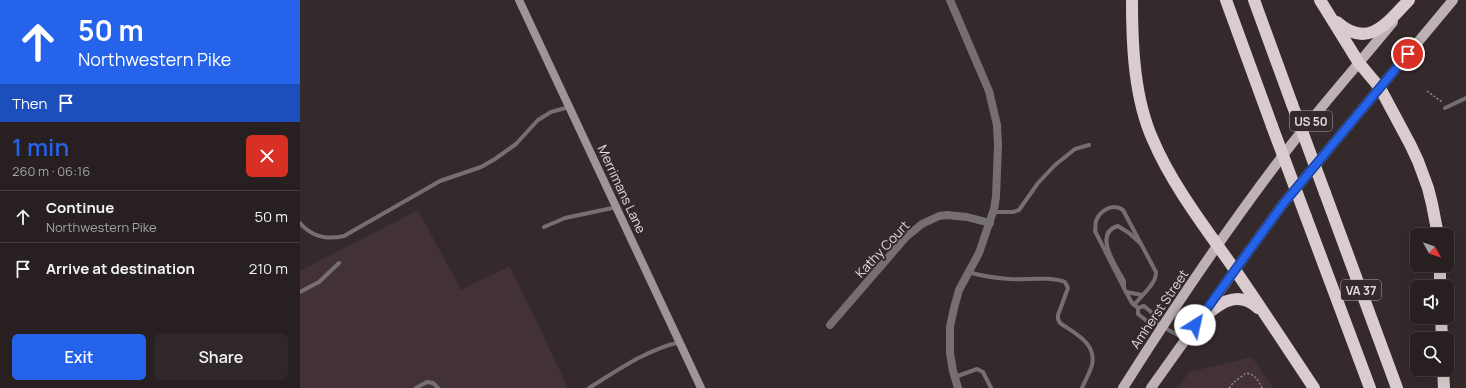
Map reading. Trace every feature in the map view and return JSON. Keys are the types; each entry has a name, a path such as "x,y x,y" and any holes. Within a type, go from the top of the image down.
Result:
{"highway":[{"path":"1132,0 1133,49 1136,72 1142,103 1151,134 1180,189 1314,388"},
{"name":"VA 37","path":"1226,0 1370,388"},
{"name":"VA 37","path":"1254,0 1398,388"},
{"path":"1320,0 1360,63 1380,88 1410,144 1423,174 1432,204 1437,228"},
{"path":"1327,11 1343,28 1357,34 1364,34 1379,29 1410,0"},
{"path":"1195,325 1220,304 1237,298 1243,298 1250,301 1264,313"},
{"path":"1443,376 1444,388"}],"main road":[{"name":"Merrimans Lane","path":"519,0 617,206 701,388"},
{"name":"US 50","path":"1218,246 1296,140 1410,0"},
{"name":"US 50","path":"1151,388 1283,204 1453,0"},
{"name":"Amherst Street","path":"1123,388 1160,325 1218,246"}],"street":[{"path":"950,0 989,91 997,125 998,145 996,197 993,212 979,253 959,290 950,327 950,353 958,388"},
{"name":"Kathy Court","path":"830,326 906,237 922,224 939,216 947,215 967,217 990,223"}],"lane":[{"path":"1445,108 1466,98"},
{"path":"300,223 309,231 318,236 334,238 344,236 440,181 481,168 516,144 538,120 551,112 569,107"},
{"path":"993,212 1013,212 1019,210 1038,183 1055,165 1075,150 1089,145"},
{"path":"544,227 565,218 617,206"},
{"path":"1136,306 1142,294 1153,283 1156,277 1156,272 1124,210 1118,206 1112,206 1098,217 1095,231 1126,292 1136,306 1138,314 1152,325 1160,325 1186,339"},
{"path":"1124,288 1124,281 1106,242 1108,233 1118,226 1143,246"},
{"path":"300,292 319,282 339,263"},
{"path":"968,272 987,277 1042,279 1065,282 1068,288 1058,315 1058,319 1060,323 1084,340 1093,356 1092,365 1082,388"},
{"path":"1126,292 1142,294"},
{"path":"1136,306 1144,306 1147,308 1158,318 1160,325"},
{"path":"589,388 650,351 665,345 680,342"},
{"path":"955,377 977,369 983,372 991,388"},
{"path":"416,388 427,382 433,383 438,388"}],"path":[{"path":"1427,91 1442,102"},
{"path":"1229,388 1246,373 1251,373 1256,377 1262,388"}],"shaded area":[{"path":"418,210 461,290 510,266 568,388 300,388 300,271"},
{"path":"1252,357 1273,388 1178,388 1189,372"}],"route":[{"path":"1195,325 1283,204 1408,54"}]}
